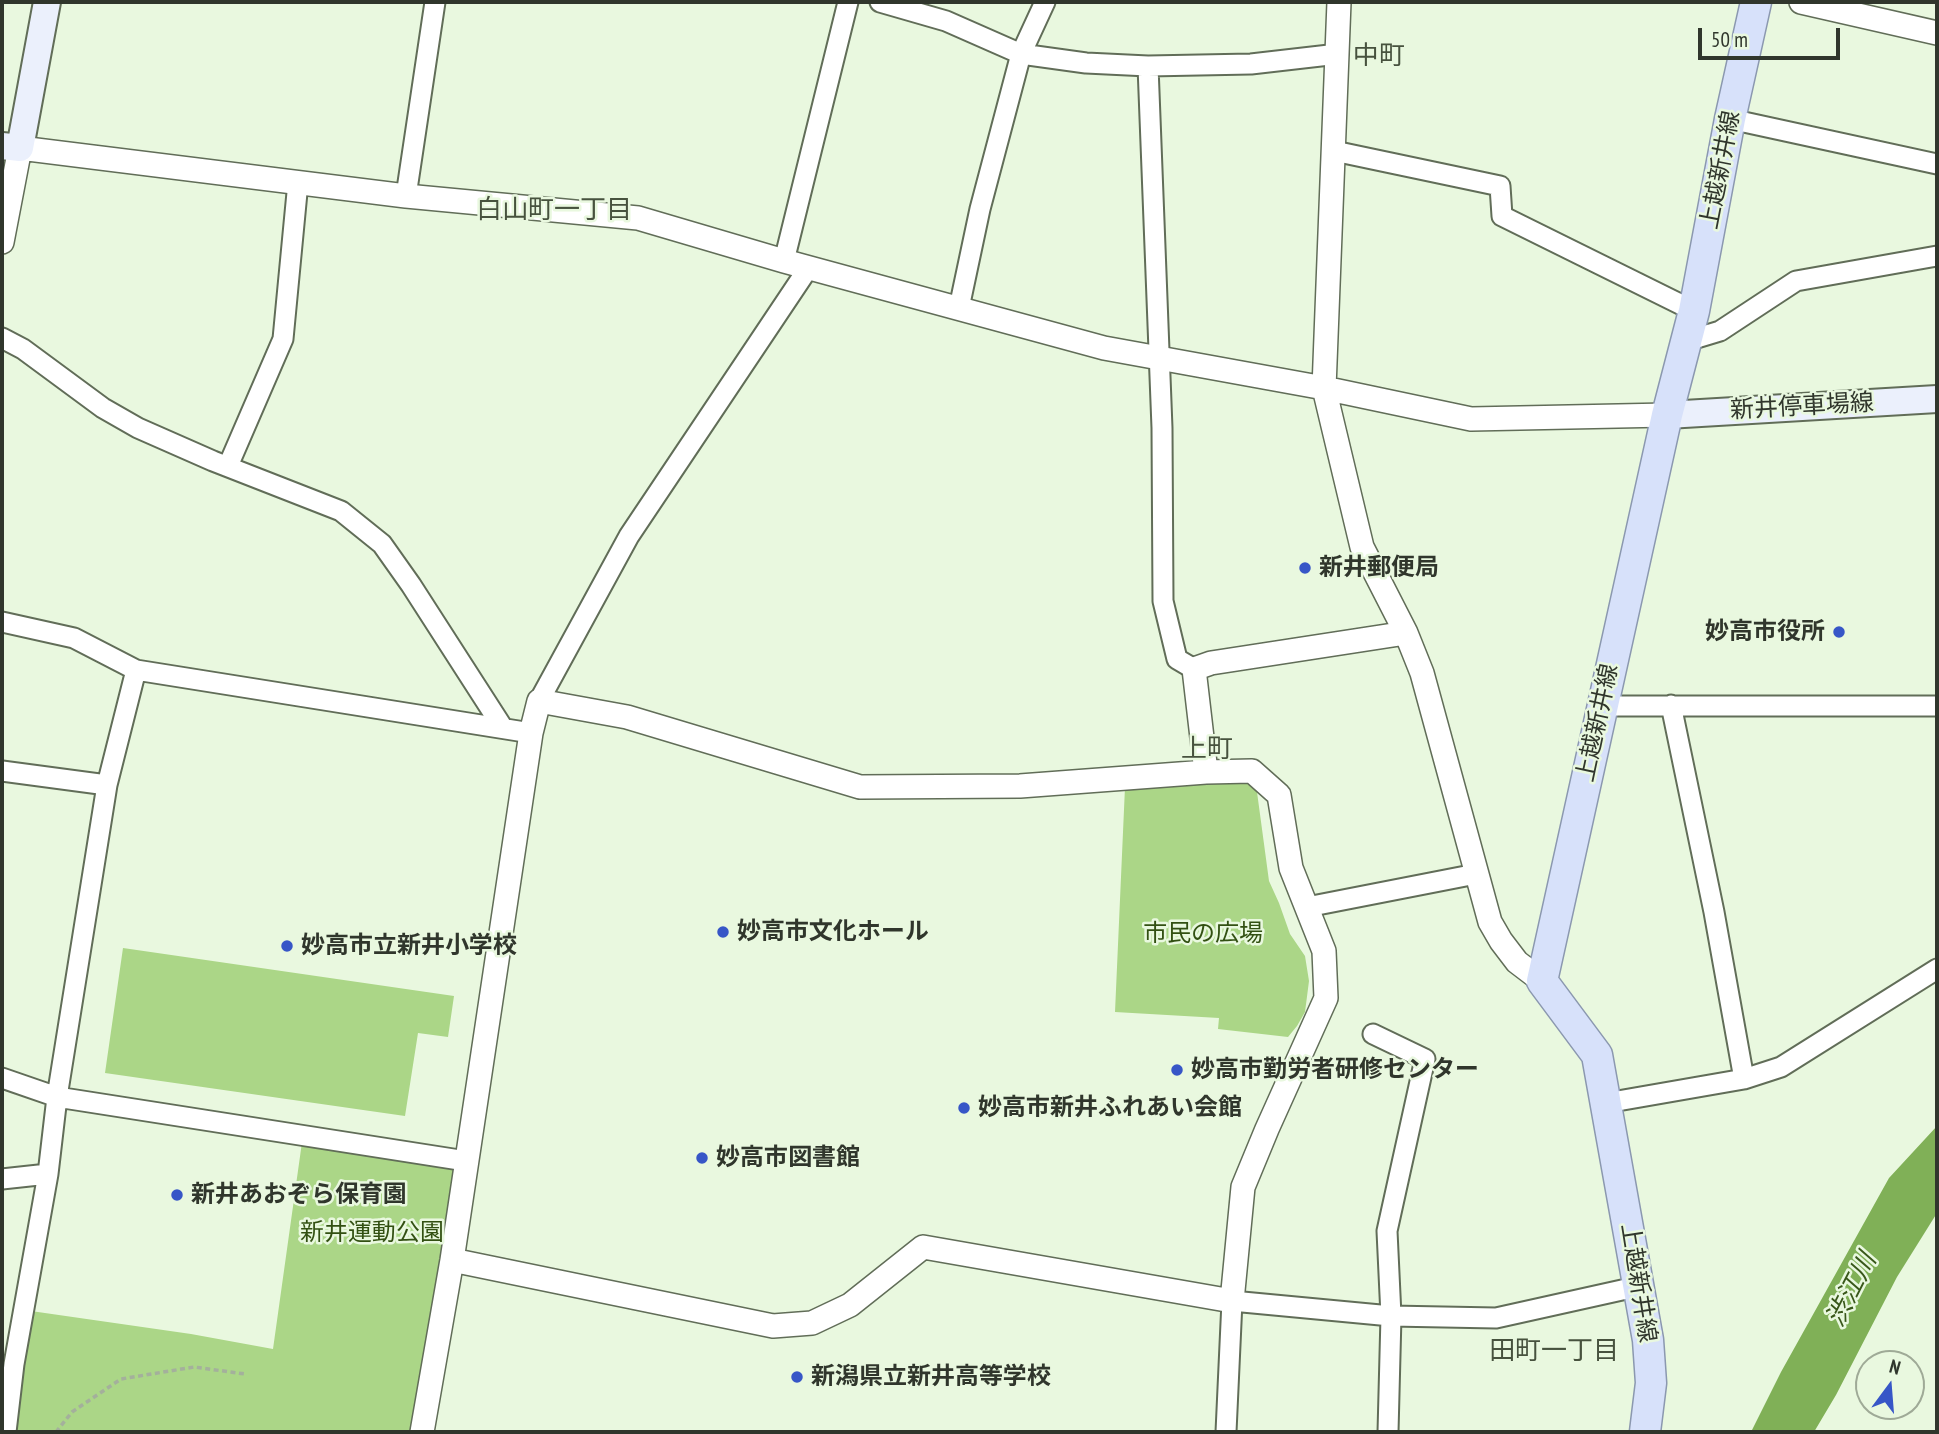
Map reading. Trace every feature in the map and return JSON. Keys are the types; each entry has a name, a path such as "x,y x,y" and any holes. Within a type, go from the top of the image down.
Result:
{"main road":[{"path":"11,147 47,2"},
{"name":"上越新井線","path":"1645,1432 1651,1383 1648,1340 1597,1055 1542,981 1601,706 1667,415 1694,310 1730,119 1756,2"},
{"name":"新井停車場線","path":"1667,415 1937,399"}],"street":[{"path":"406,196 435,2"},
{"path":"784,261 848,2"},
{"path":"880,2 946,21 1021,54 1086,63 1148,66 1251,64 1338,54"},
{"path":"959,308 983,197 1021,54 1045,2"},
{"path":"1339,2 1324,388 1362,547 1406,633 1422,673 1490,922 1517,962 1542,981"},
{"path":"1801,2 1937,33"},
{"path":"1148,66 1162,428 1163,601 1177,659 1194,669 1211,663 1406,633"},
{"path":"1730,119 1937,164"},
{"path":"2,242 11,147 406,196 638,218 784,261 1104,348 1324,388 1471,419 1667,415"},
{"path":"1334,151 1500,186 1502,216 1694,310"},
{"path":"228,466 283,339 298,182"},
{"path":"1687,341 1720,331 1796,281 1937,256"},
{"path":"422,1432 452,1260 531,733 539,701 629,536 809,267"},
{"path":"2,338 23,349 103,408 138,428 341,511 382,544 411,584 503,729"},
{"path":"2,622 74,638 136,670 531,733"},
{"path":"1194,669 1206,772"},
{"path":"6,1432 8,1366 48,1174 57,1097 107,785 136,670"},
{"path":"539,701 627,717 860,788 1020,786 1252,771 1279,795 1291,868 1324,951 1326,998 1243,1188 1232,1301 1226,1432"},
{"path":"1671,705 1714,912 1744,1079"},
{"path":"1601,706 1937,706"},
{"path":"2,771 107,785"},
{"path":"1307,907 1476,874"},
{"path":"1606,1103 1744,1079 1781,1068 1937,969"},
{"path":"1374,1034 1425,1059 1387,1231 1391,1316 1388,1432"},
{"path":"2,1078 57,1097 466,1161"},
{"path":"2,1179 48,1174"},
{"path":"452,1260 774,1326 812,1323 850,1305 923,1247 1232,1301 1391,1316 1496,1318 1640,1286"}],"path":[{"path":"56,1432 72,1412 121,1379 194,1367 245,1374"}],"green space":[{"name":"市民の広場","path":"1245,782 1257,792 1269,881 1290,934 1305,956 1309,981 1305,1012 1288,1037 1218,1029 1219,1018 1115,1012 1125,787"},
{"path":"123,948 454,996 448,1037 418,1033 405,1116 105,1073"},
{"name":"新井運動公園","path":"303,1135 466,1161 422,1432 7,1432 24,1310 191,1334 273,1349"}],"water":[{"name":"渋江川","path":"1937,1126 1937,1213 1897,1277 1859,1350 1855,1350 1855,1358 1814,1432 1751,1432 1781,1372 1889,1178"}],"place":[{"name":"新井郵便局","path":"1305,568"},
{"name":"妙高市役所","path":"1839,632"},
{"name":"妙高市文化ホール","path":"723,932"},
{"name":"妙高市立新井小学校","path":"287,946"},
{"name":"妙高市勤労者研修センター","path":"1177,1070"},
{"name":"妙高市新井ふれあい会館","path":"964,1108"},
{"name":"妙高市図書館","path":"702,1158"},
{"name":"新井あおぞら保育園","path":"177,1195"},
{"name":"新潟県立新井高等学校","path":"797,1377"}],"district":[{"name":"中町","path":"1379,57"},
{"name":"白山町一丁目","path":"554,211"},
{"name":"上町","path":"1207,750"},
{"name":"田町一丁目","path":"1554,1352"}]}
